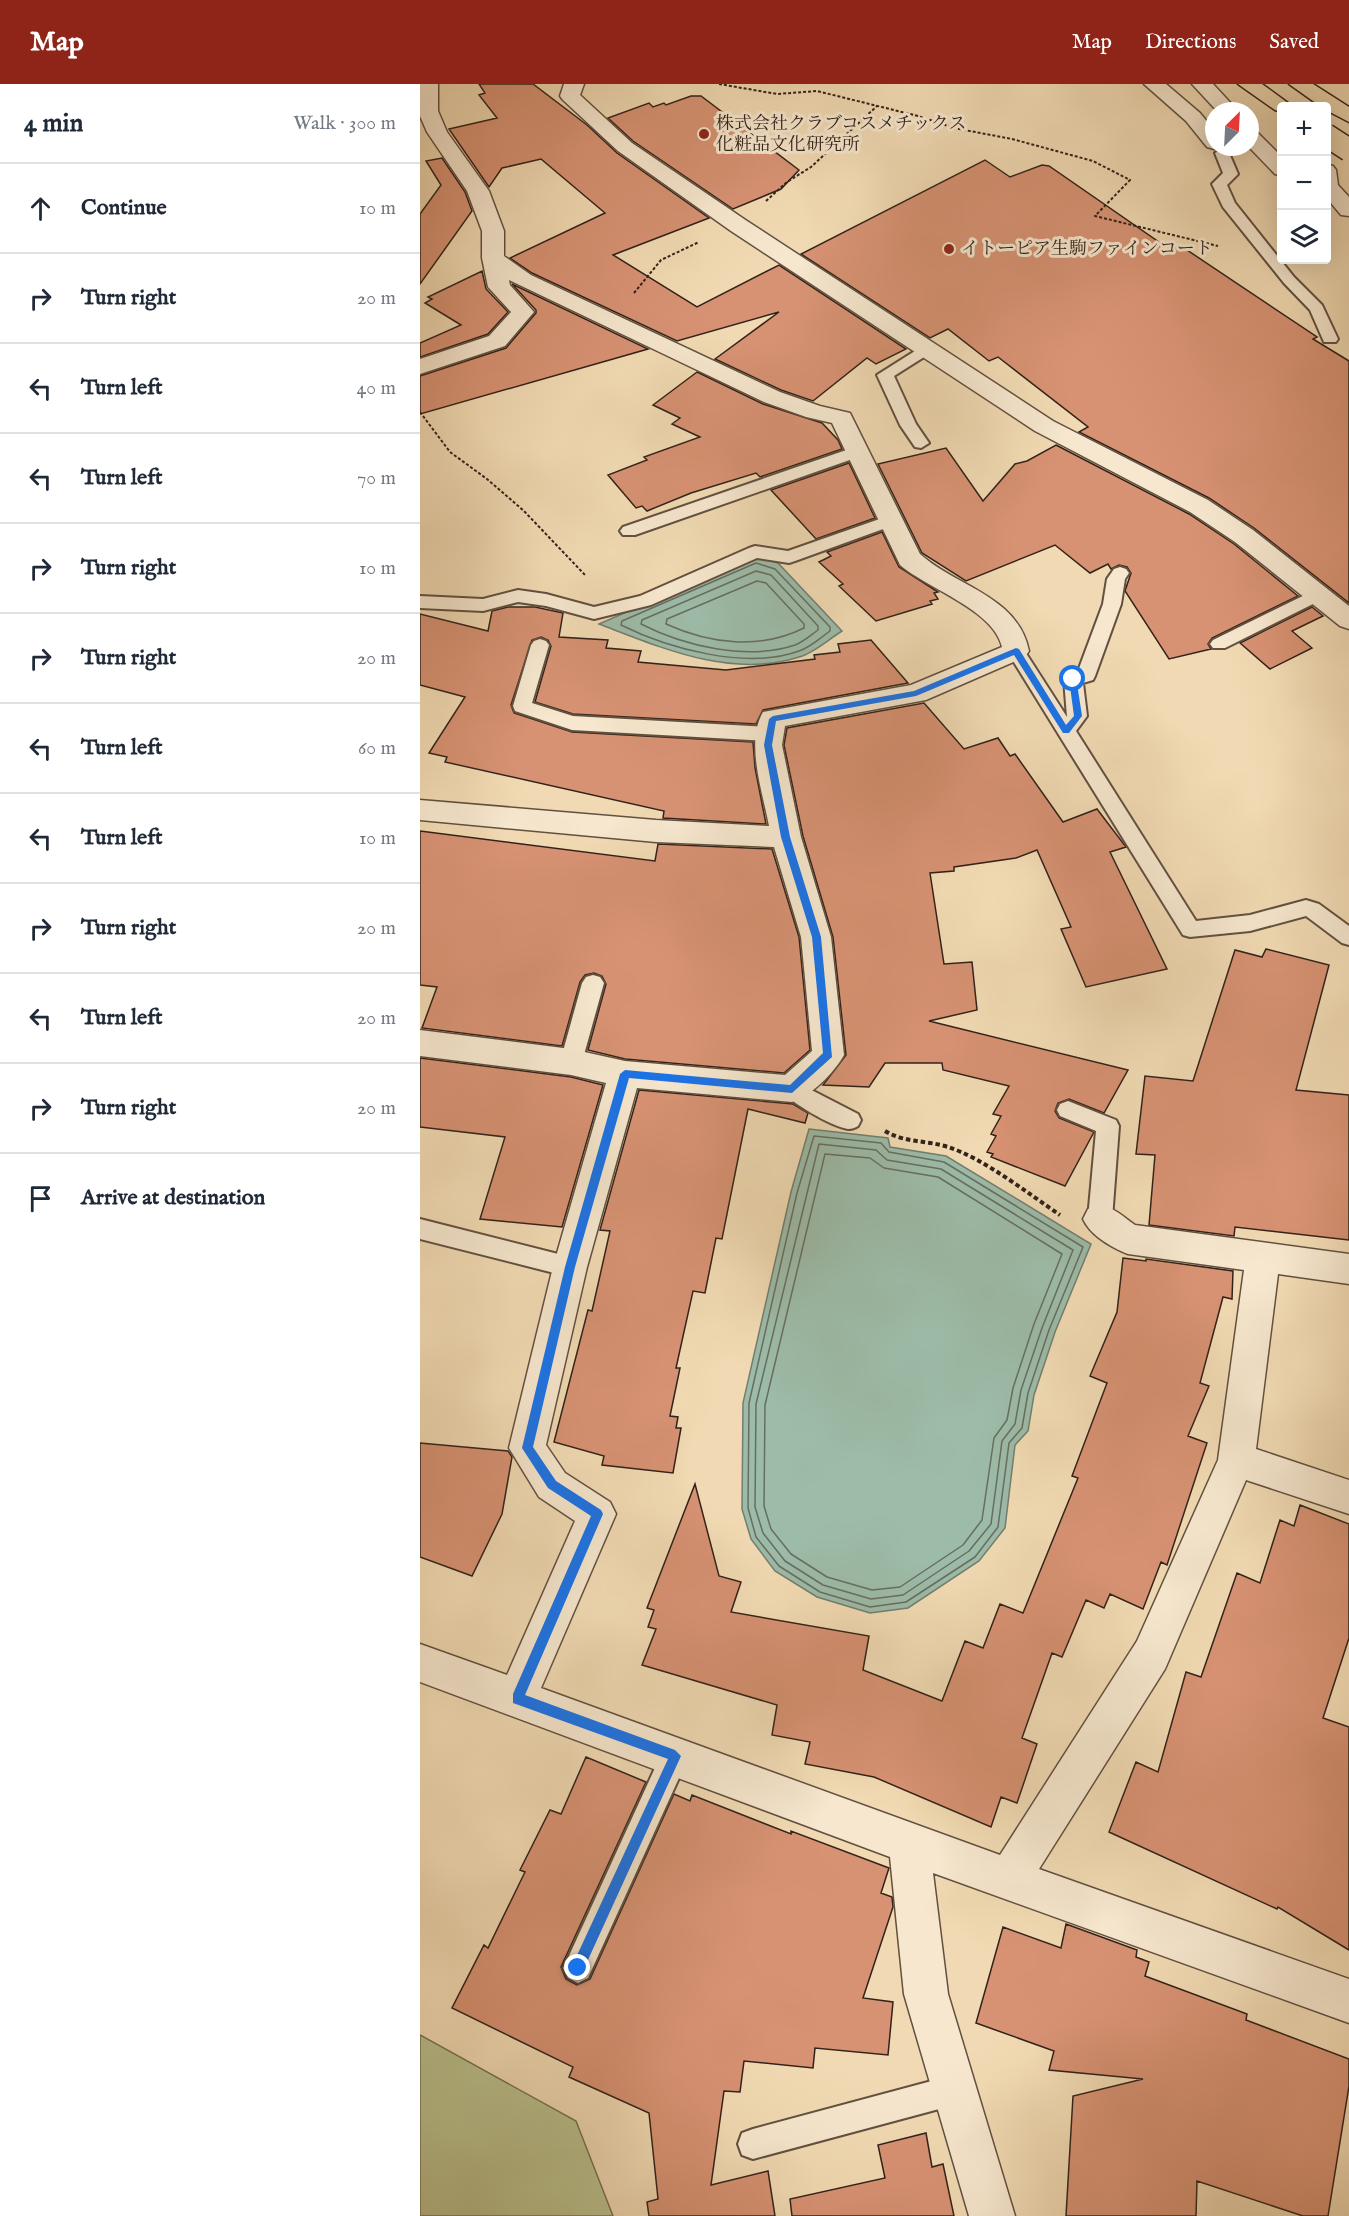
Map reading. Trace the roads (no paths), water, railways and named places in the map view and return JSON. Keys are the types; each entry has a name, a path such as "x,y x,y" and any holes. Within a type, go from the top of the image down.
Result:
{"highway":[{"path":"1248,84 1277,103"},
{"path":"1299,84 1349,116"},
{"path":"1331,138 1349,150"}],"street":[{"path":"420,367 497,341 523,312 499,287 493,258 493,231 478,191 437,132 428,111 428,84"},
{"path":"574,84 570,96 626,147 738,225 1044,426 1199,506 1244,536 1349,620"},
{"path":"1154,84 1193,117 1205,132"},
{"path":"1202,84 1219,102"},
{"path":"1331,151 1349,141"},
{"path":"1259,146 1277,166"},
{"path":"1331,189 1349,210"},
{"path":"1331,210 1349,224"},
{"path":"420,1043 571,1062 625,1074 792,1089 828,1055 816,937 786,837 768,745 773,719 916,693 1016,651 1016,640 1007,625 972,597 927,574 909,559 842,418 814,412 772,397 523,280 493,258"},
{"path":"420,810 656,831 786,837"},
{"path":"517,1698 597,1514 552,1485 527,1448 570,1267 625,1074"},
{"path":"1100,1219 1128,1239 1349,1269"},
{"path":"1010,1877 1150,1655 1236,1460 1263,1258"},
{"path":"1236,1460 1349,1497"},
{"path":"420,1663 909,1843 1010,1877 1349,2001"},
{"path":"909,1843 926,1994 992,2216"}],"lane":[{"path":"1222,156 1231,174 1219,184 1228,204 1274,261 1317,308 1330,339"},
{"path":"921,443 908,425 885,375 926,349"},
{"path":"629,531 858,451"},
{"path":"420,602 483,605 518,596 546,600 594,613 645,600 755,552 789,556 891,520"},
{"path":"1066,731 1078,716 1073,679 1086,676 1112,604 1116,579 1120,573"},
{"path":"1219,644 1317,595"},
{"path":"540,645 522,706 572,723 771,734"},
{"path":"1016,651 1190,929 1250,923 1306,908 1312,909 1349,937"},
{"path":"571,1062 594,983"},
{"path":"792,1089 821,1107 850,1120"},
{"path":"1068,1110 1108,1126 1100,1219"},
{"path":"420,1229 570,1267"},
{"path":"578,1968 675,1756"},
{"path":"753,2144 954,2090"}],"water":[{"path":"755,556 778,563 842,631 805,655 773,663 748,664 722,663 697,658 599,624"},
{"path":"809,1129 888,1138 890,1147 946,1156 1091,1244 1055,1332 1034,1395 1028,1431 1015,1445 1005,1528 979,1561 908,1608 870,1613 817,1597 775,1571 751,1539 742,1509 743,1403 791,1192"}],"place":[{"name":"株式会社クラブコスメチックス 化粧品文化研究所","path":"704,134"},
{"name":"イトーピア生駒ファインコート","path":"949,249"}]}
